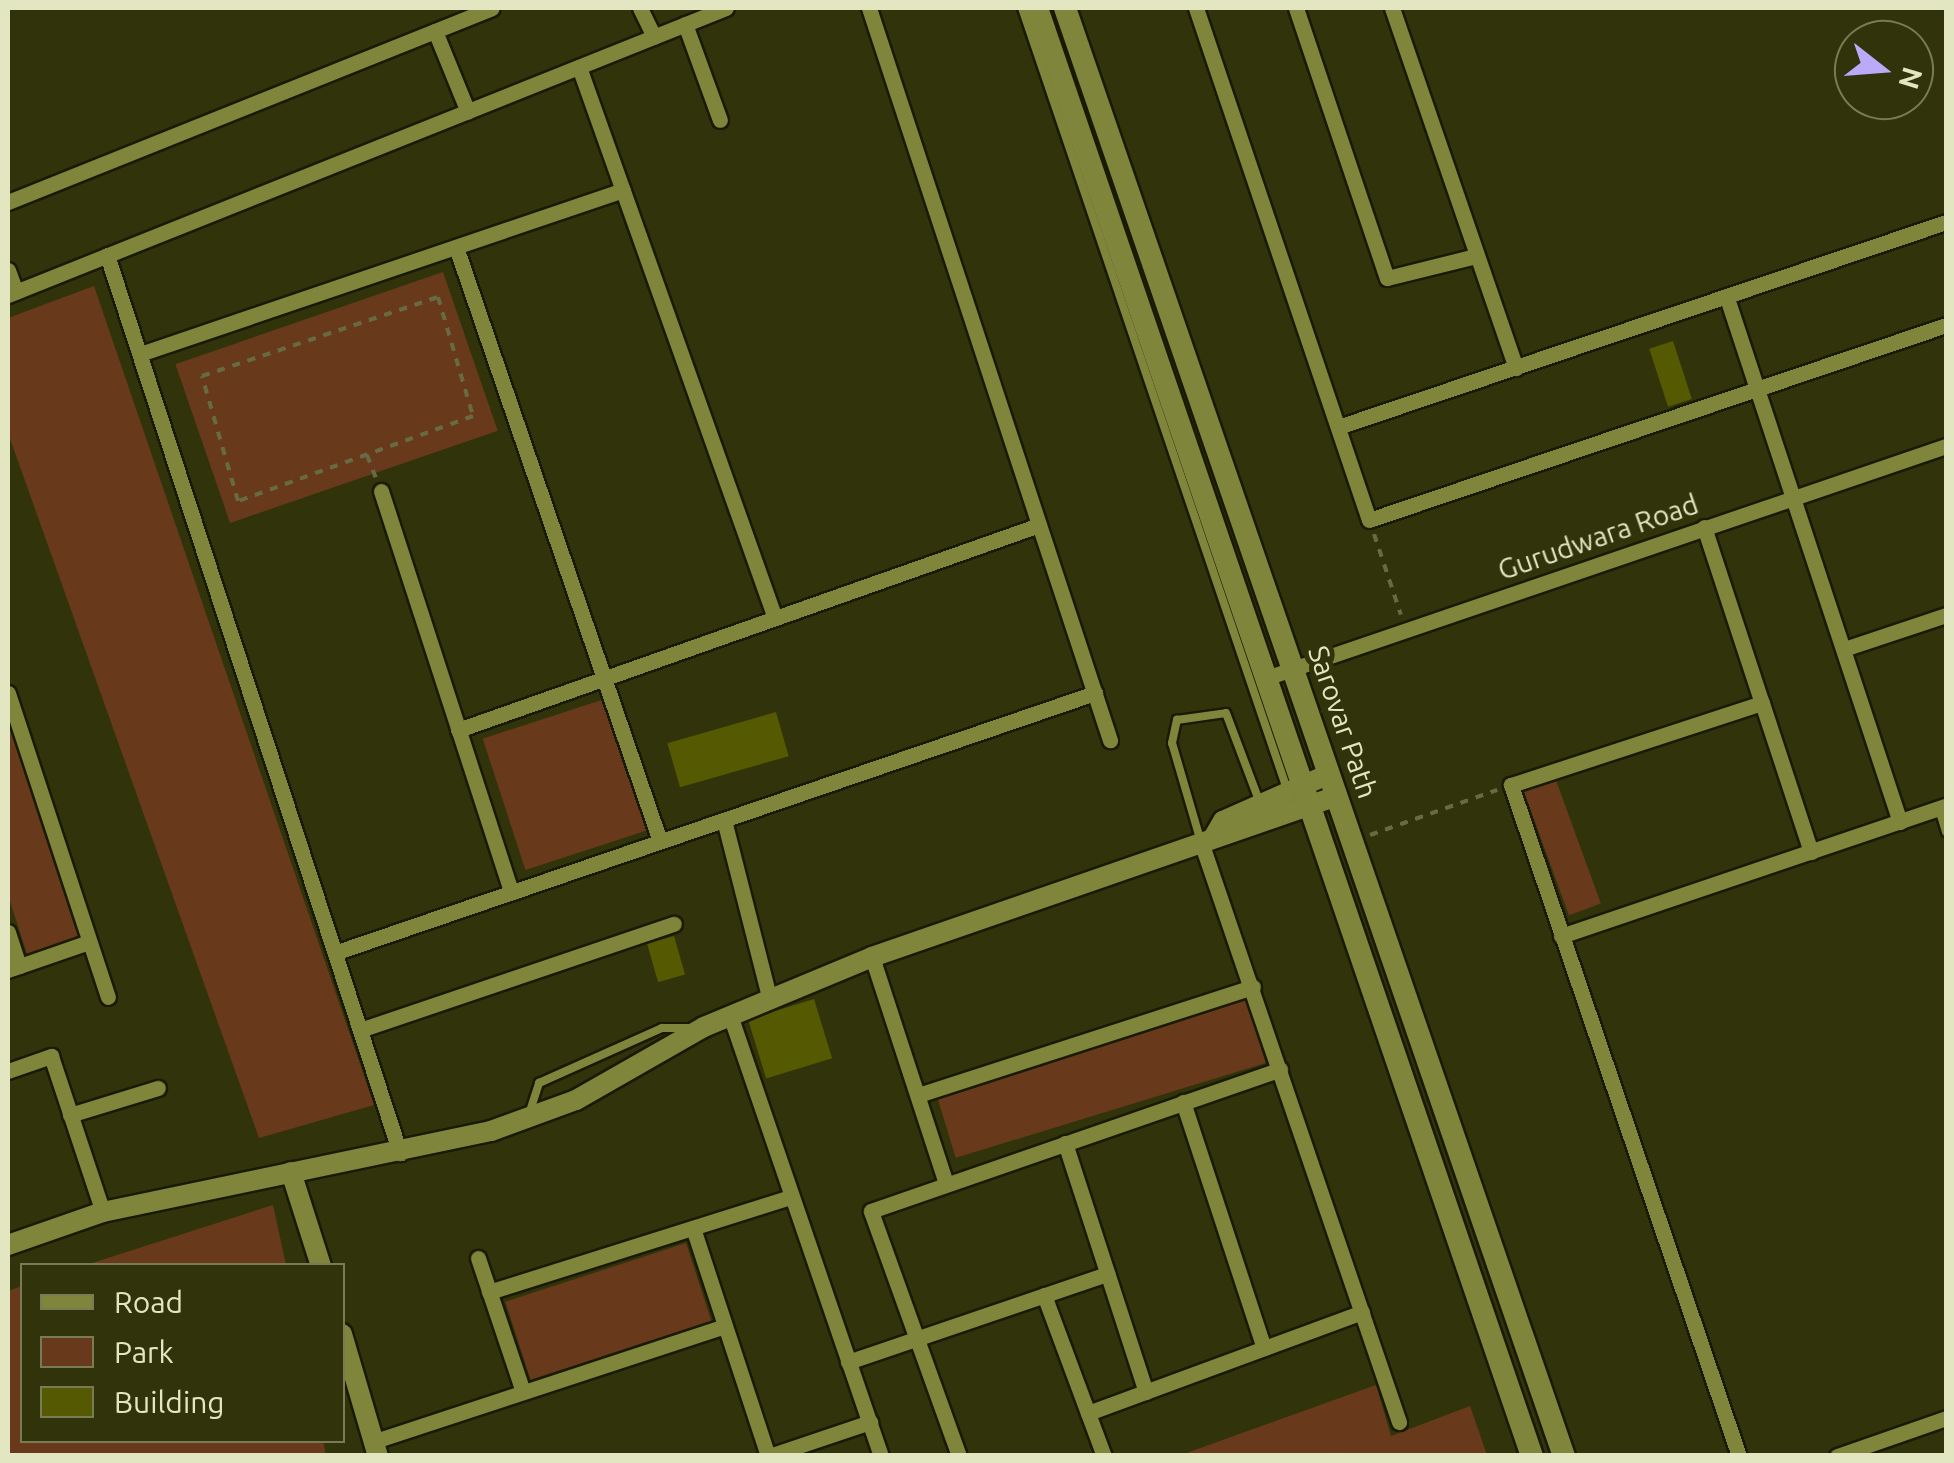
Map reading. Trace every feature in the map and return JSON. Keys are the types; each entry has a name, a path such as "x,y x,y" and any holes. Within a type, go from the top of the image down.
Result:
{"main road":[{"path":"1037,8 1266,678 1300,793 1532,1456"},
{"name":"Sarovar Path","path":"1065,8 1564,1456"}],"street":[{"path":"8,202 492,8"},
{"path":"640,8 654,37"},
{"path":"8,270 12,293 726,8"},
{"path":"869,8 1110,740"},
{"path":"1196,8 1369,520 1756,386 1946,325"},
{"path":"1296,8 1387,278 1476,256"},
{"path":"1392,8 1516,368"},
{"path":"685,24 720,120"},
{"path":"435,30 468,112"},
{"path":"579,67 775,618"},
{"path":"140,354 623,190"},
{"path":"1338,426 1946,222"},
{"path":"456,247 608,678 660,841"},
{"path":"107,256 366,1028 400,1153"},
{"path":"1727,298 1900,822"},
{"name":"Gurudwara Road","path":"1266,678 1946,446"},
{"path":"380,491 511,892"},
{"path":"458,730 1040,525"},
{"path":"1704,527 1811,852"},
{"path":"1844,649 1946,615"},
{"path":"8,693 108,996"},
{"path":"340,951 1094,693"},
{"path":"1739,1456 1511,785 1762,704"},
{"path":"1207,840 1223,820 1260,803 1333,785"},
{"path":"8,1245 104,1212 400,1153 529,1118 654,1062 704,1028 872,956 1207,840 1300,793"},
{"path":"1562,936 1943,808"},
{"path":"724,820 770,1000"},
{"path":"1207,840 1252,987 1399,1422"},
{"path":"366,1028 674,924"},
{"path":"8,932 13,968 89,942"},
{"path":"872,956 946,1183"},
{"path":"918,1095 1252,987"},
{"path":"731,1018 788,1198 882,1456"},
{"path":"8,1071 52,1056 104,1212"},
{"path":"958,1456 871,1211 1280,1069"},
{"path":"70,1116 158,1088"},
{"path":"1183,1102 1264,1348"},
{"path":"1065,1143 1146,1392"},
{"path":"291,1172 320,1263"},
{"path":"489,1292 788,1198"},
{"path":"693,1228 768,1456 870,1422"},
{"path":"478,1258 523,1392"},
{"path":"848,1362 1108,1274"},
{"path":"1044,1295 1104,1456"},
{"path":"1088,1413 1362,1312"},
{"path":"345,1344 376,1452 523,1392 725,1326"},
{"path":"1837,1456 1946,1418"}],"lane":[{"path":"1022,8 1300,793"},
{"path":"1207,840 1172,742 1177,720 1226,713 1260,803"},
{"path":"1943,808 1946,832"},
{"path":"529,1118 539,1083 662,1028 704,1028"}],"path":[{"path":"438,297 472,416 367,454 238,501 202,376 438,297"},
{"path":"367,454 380,491"},
{"path":"1369,520 1401,615"},
{"path":"1352,841 1511,785"}],"green space":[{"path":"443,272 498,431 230,523 175,364"},
{"path":"94,286 374,1105 259,1138 8,433 8,318"},
{"path":"614,696 657,827 525,870 483,739"},
{"path":"8,721 79,937 27,954 8,895"},
{"path":"1553,772 1601,904 1569,915 1521,784"},
{"path":"1246,999 1266,1063 956,1158 936,1094"},
{"path":"273,1205 286,1263 92,1263"},
{"path":"686,1243 711,1321 531,1380 505,1302"},
{"path":"20,1287 20,1443 323,1443 326,1455 8,1455 8,1291"},
{"path":"1376,1385 1391,1436 1470,1406 1487,1455 1181,1455"}],"building":[{"path":"1673,341 1692,399 1668,407 1649,349"},
{"path":"776,712 789,756 680,787 667,743"},
{"path":"674,936 685,974 658,982 647,944"},
{"path":"814,999 832,1058 766,1078 748,1019"}]}
